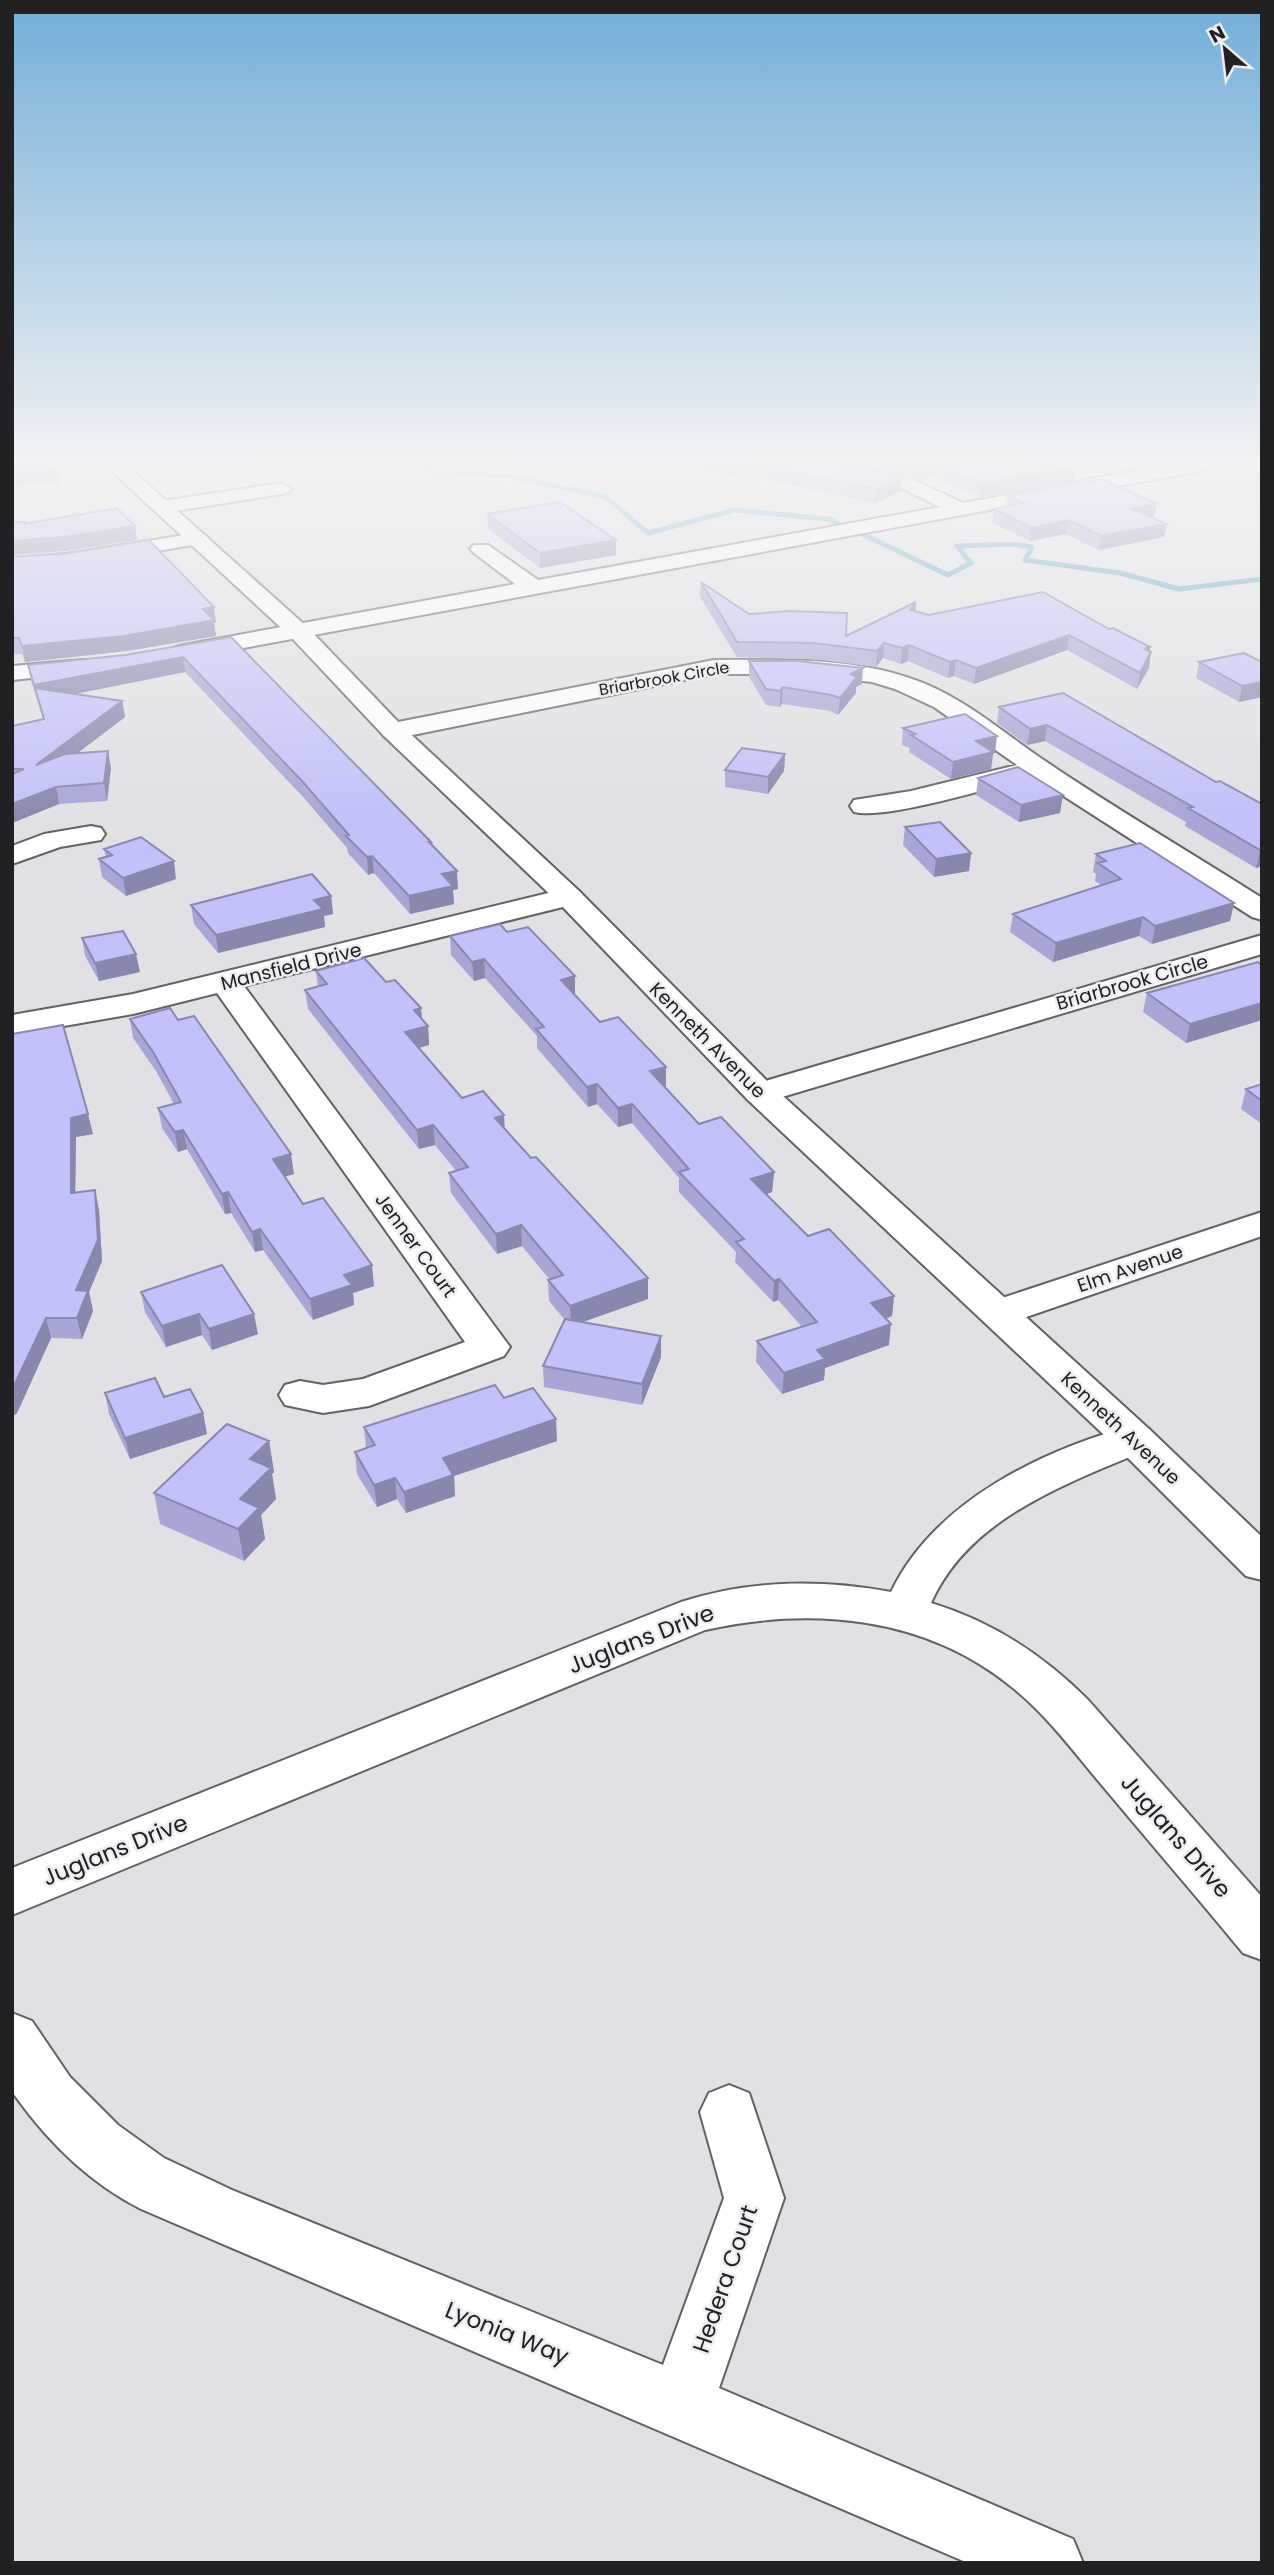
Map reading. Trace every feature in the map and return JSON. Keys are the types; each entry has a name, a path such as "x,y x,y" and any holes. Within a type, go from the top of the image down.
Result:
{"street":[{"name":"Kenneth Avenue","path":"246,583 299,632 393,731 569,897 760,1093 1133,1439 1262,1564"},
{"path":"528,583 534,588"},
{"path":"164,655 560,583"},
{"path":"12,673 105,664"},
{"name":"Briarbrook Circle","path":"393,731 714,667 817,668 874,676 904,684 943,702 1038,768 1262,911"},
{"path":"864,806 911,799 1038,768"},
{"path":"12,856 54,840 91,834"},
{"name":"Mansfield Drive","path":"12,1025 133,1004 569,897"},
{"name":"Briarbrook Circle","path":"760,1093 1262,943"},
{"name":"Jenner Court","path":"225,982 490,1347 369,1392 323,1399 300,1395"},
{"name":"Elm Avenue","path":"998,1313 1262,1223"},
{"path":"904,1613 925,1571 955,1534 991,1504 1035,1480 1133,1439"},
{"name":"Juglans Drive","path":"12,1892 697,1614 724,1607 802,1599 871,1604 933,1621 987,1646 1013,1662 1058,1699 1262,1936"},
{"name":"Lyonia Way","path":"12,2039 24,2063 74,2127 135,2174 211,2211 681,2405 1049,2563"},
{"name":"Hedera Court","path":"681,2405 754,2199 729,2112"}],"building":[{"path":"12,583 191,583 214,607 203,609 214,620 124,636 22,646 19,638 12,638"},
{"path":"702,583 749,614 790,611 847,613 846,636 916,602 910,610 929,615 1043,592 1109,629 1113,628 1150,647 1145,649 1151,652 1140,673 1069,635 976,668 956,660 950,662 909,645 902,648 884,643 877,651 814,643 737,642"},
{"path":"231,637 457,871 442,874 453,886 409,896 372,856 367,857 346,836 349,835 302,781 183,657 34,685 28,665 125,655"},
{"path":"1244,653 1262,662 1262,682 1242,686 1199,662"},
{"path":"749,661 797,661 863,668 851,674 857,677 840,698 783,687 780,691 766,689"},
{"path":"35,688 122,701 36,765 65,754 108,751 104,783 56,787 12,804 12,774 24,769 12,769 12,726 44,719"},
{"path":"1063,693 1216,782 1220,781 1262,804 1262,850 1188,808 1193,807 1047,725 1030,729 999,707"},
{"path":"965,714 997,736 976,741 993,752 953,762 903,728"},
{"path":"742,748 785,754 768,777 725,770"},
{"path":"1018,767 1063,795 1021,805 978,778"},
{"path":"940,822 971,853 936,859 905,827"},
{"path":"141,837 174,861 123,878 99,859 112,855 104,849"},
{"path":"1140,843 1234,903 1155,926 1143,917 1056,943 1013,914 1121,879 1098,863 1106,861 1096,854"},
{"path":"312,874 331,896 314,900 323,909 216,935 191,905"},
{"path":"500,924 507,932 528,927 575,976 561,980 600,1022 618,1017 666,1067 650,1071 699,1124 721,1117 774,1172 751,1179 808,1236 829,1229 894,1296 871,1303 891,1324 817,1350 825,1359 784,1373 757,1341 817,1322 779,1279 774,1281 736,1242 744,1239 679,1172 689,1169 632,1104 618,1108 597,1084 587,1087 536,1029 544,1027 484,959 472,962 450,936"},
{"path":"123,931 136,954 95,963 82,938"},
{"path":"364,958 386,982 395,980 421,1008 414,1010 428,1026 405,1032 462,1098 483,1091 504,1115 495,1118 531,1158 536,1157 648,1278 570,1306 548,1280 563,1275 521,1225 496,1234 449,1173 468,1167 433,1125 417,1130 305,990 327,984 316,971"},
{"path":"1262,963 1262,1003 1190,1024 1147,993"},
{"path":"170,1008 178,1020 194,1016 291,1154 273,1159 303,1204 323,1198 372,1265 344,1275 352,1285 310,1299 260,1229 252,1232 228,1192 222,1194 183,1130 175,1132 158,1108 181,1102 153,1052 130,1019"},
{"path":"63,1025 88,1114 71,1118 71,1193 95,1190 98,1240 76,1290 88,1291 77,1318 46,1318 12,1390 12,1034"},
{"path":"1262,1084 1262,1101 1246,1089"},
{"path":"222,1265 254,1314 209,1329 199,1314 162,1326 141,1292"},
{"path":"565,1319 661,1336 642,1384 543,1366"},
{"path":"155,1378 164,1397 190,1389 203,1413 125,1438 105,1393"},
{"path":"495,1385 504,1398 533,1388 556,1419 443,1458 453,1475 404,1492 395,1478 374,1485 355,1452 375,1445 364,1427"},
{"path":"227,1424 269,1441 250,1459 271,1468 240,1499 259,1508 238,1529 154,1493"}],"waterway":[{"path":"1157,583 1179,589 1227,583"}]}
